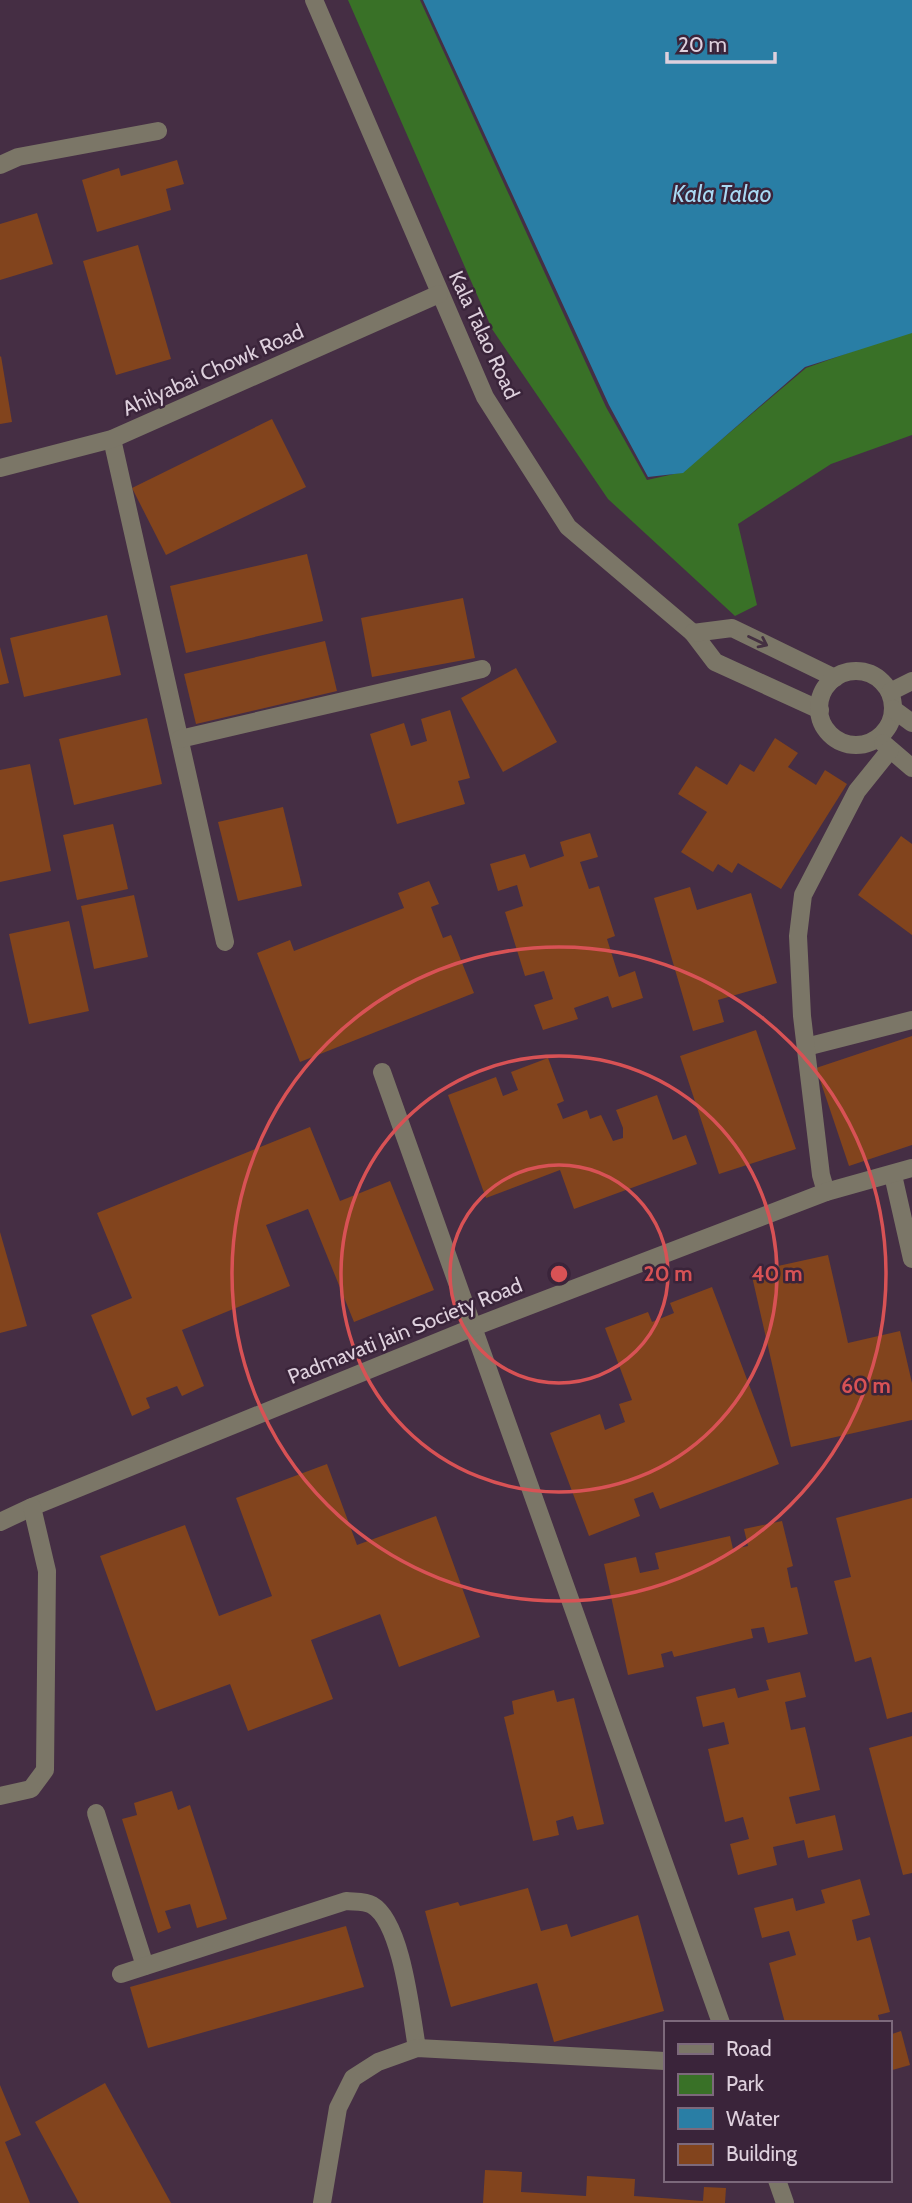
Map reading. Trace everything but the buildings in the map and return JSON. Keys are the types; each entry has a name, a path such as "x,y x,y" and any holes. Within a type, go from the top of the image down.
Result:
{"street":[{"name":"Kala Talao Road","path":"314,0 485,397 568,527 693,634 715,662 820,710"},
{"path":"0,165 18,157 158,131"},
{"name":"Ahilyabai Chowk Road","path":"0,468 112,439 439,294"},
{"path":"112,439 225,942"},
{"path":"693,634 732,628 835,678"},
{"path":"180,739 482,668"},
{"path":"912,723 892,701 878,678 866,673 853,671 835,678 823,691 819,703 825,728 834,737 844,743 856,745 884,744 912,768"},
{"path":"826,1192 821,1175 806,1047 798,936 803,895 884,744 892,701 912,681"},
{"path":"806,1047 912,1020"},
{"path":"382,1072 720,2021"},
{"name":"Padmavati Jain Society Road","path":"0,1522 474,1327 826,1192 912,1168"},
{"path":"893,1175 912,1259"},
{"path":"0,1796 31,1789 45,1770 47,1571 32,1507"},
{"path":"96,1812 145,1966"},
{"path":"121,1974 345,1901 370,1904 384,1915 397,1940 417,2048"},
{"path":"322,2203 338,2108 353,2078 378,2062 417,2048 664,2061"},
{"path":"778,2182 785,2203"}],"green space":[{"path":"348,0 420,0 606,407 647,480 683,472 806,368 912,330 912,435 831,464 738,524 757,605 735,616 608,499 492,329"}],"water":[{"name":"Kala Talao","path":"423,0 912,0 912,333 805,367 683,473 648,477 609,405"}]}
